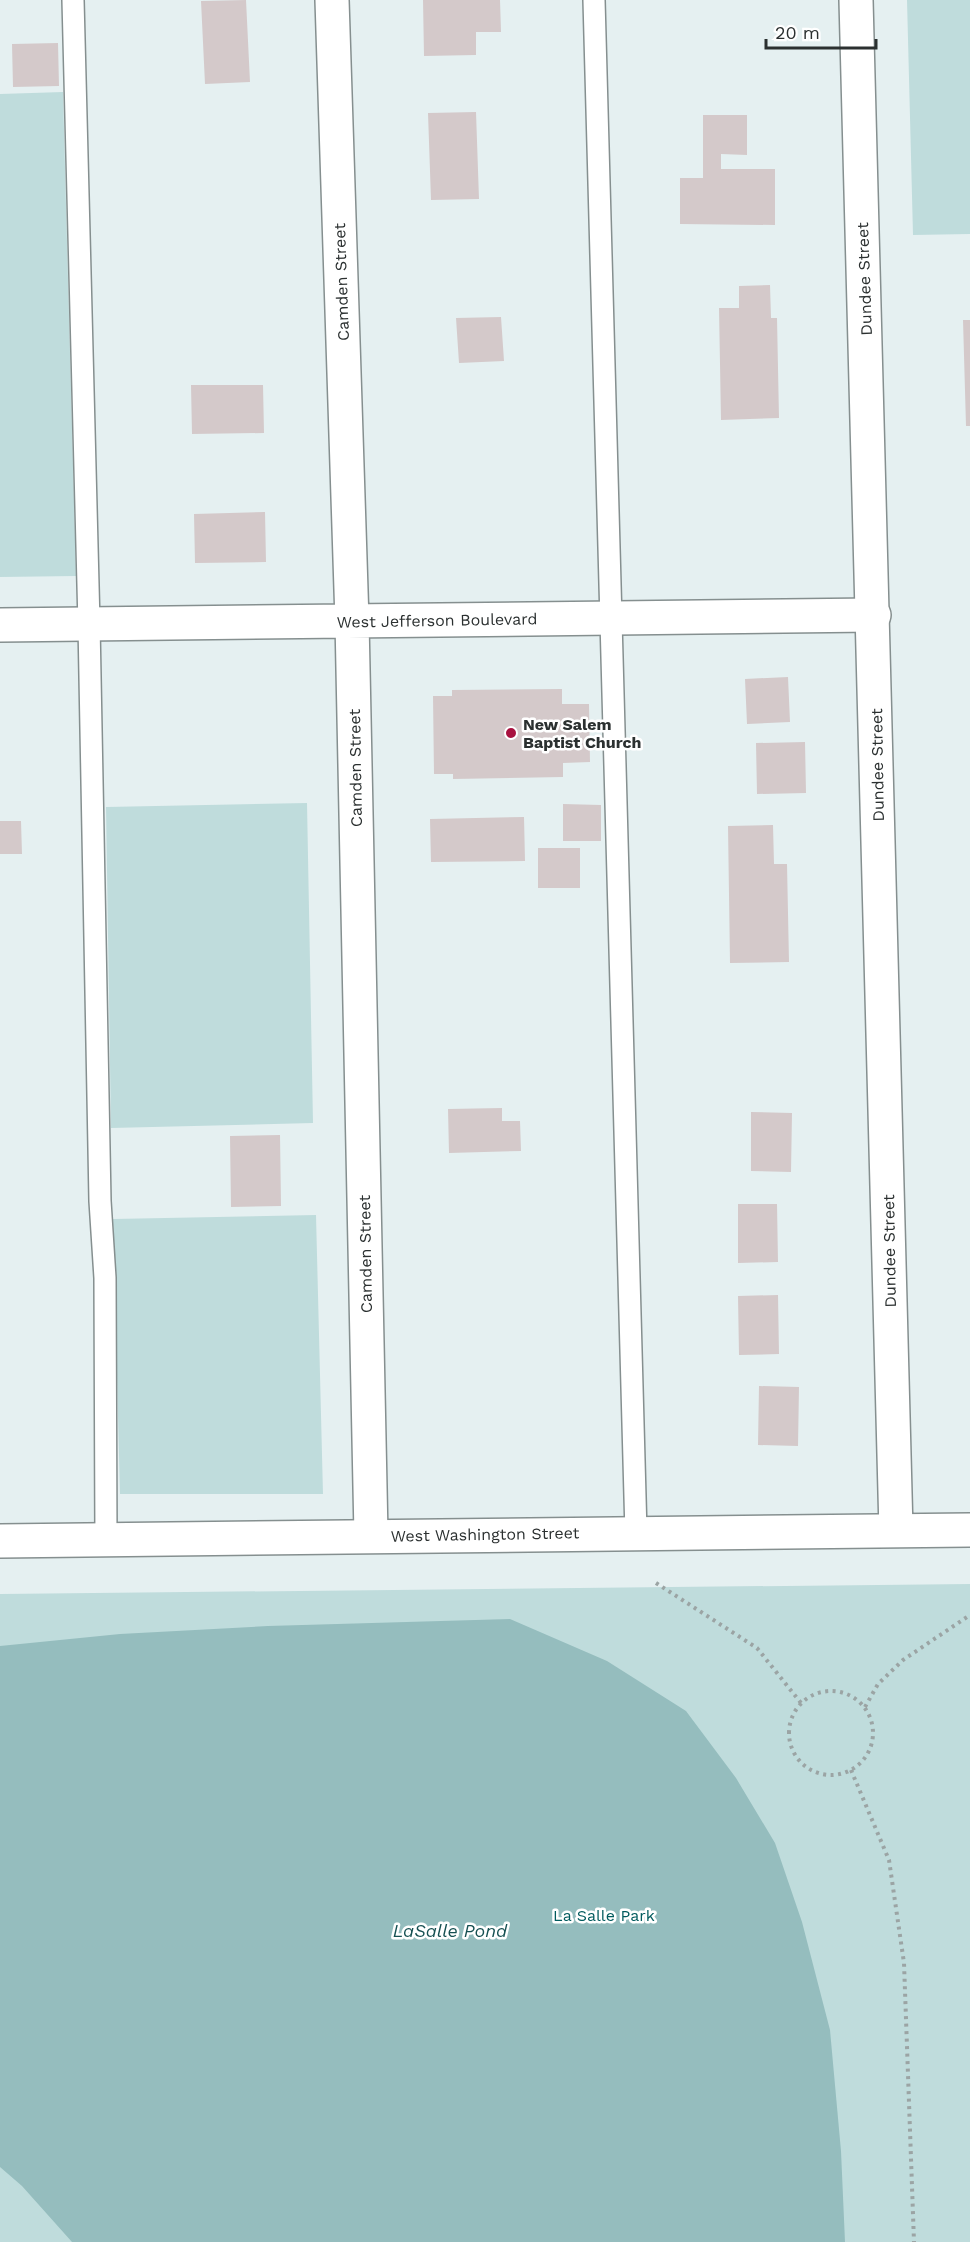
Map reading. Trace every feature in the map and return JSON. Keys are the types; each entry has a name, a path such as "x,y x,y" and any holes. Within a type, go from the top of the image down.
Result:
{"street":[{"name":"Camden Street","path":"332,0 352,621 371,1535"},
{"name":"Dundee Street","path":"856,0 874,615 896,1531"},
{"name":"West Jefferson Boulevard","path":"0,625 874,615"},
{"name":"West Washington Street","path":"0,1542 371,1535 970,1530"}],"lane":[{"path":"73,0 89,624 100,1201 105,1278 106,1540"},
{"path":"594,0 636,1533"}],"path":[{"path":"656,1583 757,1648 801,1703"},
{"path":"865,1707 878,1684 903,1660 970,1615"},
{"path":"841,1691 854,1697 865,1707 872,1720 874,1734 871,1749 863,1761 851,1770 839,1774 812,1771 801,1763 789,1740 789,1727 793,1714 801,1703 819,1693 841,1691"},
{"path":"851,1770 889,1860 904,1963 914,2242"}],"green space":[{"path":"907,0 970,0 970,234 913,235"},
{"path":"63,92 76,576 0,577 0,94"},
{"path":"307,803 313,1123 111,1128 106,807"},
{"path":"316,1215 323,1494 120,1494 113,1219"},
{"name":"LaSalle Pond","path":"970,1584 970,2242 0,2242 0,1594"}],"water":[{"name":"LaSalle Pond","path":"510,1619 607,1661 686,1711 736,1778 775,1843 802,1922 830,2030 841,2151 845,2242 72,2242 22,2186 0,2167 0,1646 120,1634 268,1626"}],"building":[{"path":"246,0 250,82 205,84 201,1"},
{"path":"423,0 500,0 501,32 476,32 476,55 424,56"},
{"path":"58,43 59,86 13,87 12,44"},
{"path":"476,112 479,199 431,200 428,113"},
{"path":"703,115 747,115 747,155 721,154 721,169 775,169 775,225 680,224 680,178 703,178"},
{"path":"770,285 771,318 777,318 779,418 721,420 719,308 739,308 739,286"},
{"path":"501,317 504,361 459,363 456,318"},
{"path":"963,320 970,320 970,426 966,426"},
{"path":"191,385 263,385 264,433 192,434"},
{"path":"265,512 266,562 195,563 194,514"},
{"path":"788,677 790,722 747,724 745,679"},
{"name":"New Salem Baptist Church","path":"562,689 562,704 589,704 590,762 563,763 563,777 453,779 453,774 434,774 433,696 452,696 452,690"},
{"path":"805,742 806,793 757,794 756,743"},
{"path":"563,804 601,805 601,841 563,841"},
{"path":"524,817 525,861 431,862 430,819"},
{"path":"0,821 21,821 22,854 0,854"},
{"path":"773,825 774,864 787,864 789,962 730,963 728,826"},
{"path":"538,848 580,848 580,888 538,888"},
{"path":"502,1108 502,1121 520,1121 521,1151 449,1153 448,1109"},
{"path":"751,1112 792,1113 791,1172 751,1171"},
{"path":"280,1135 281,1206 231,1207 230,1136"},
{"path":"738,1204 777,1204 778,1262 738,1263"},
{"path":"778,1295 779,1354 739,1355 738,1296"},
{"path":"759,1386 799,1387 798,1446 758,1445"}],"place":[{"name":"New Salem Baptist Church","path":"511,733"}],"park label":[{"name":"La Salle Park","path":"604,1915"}]}
